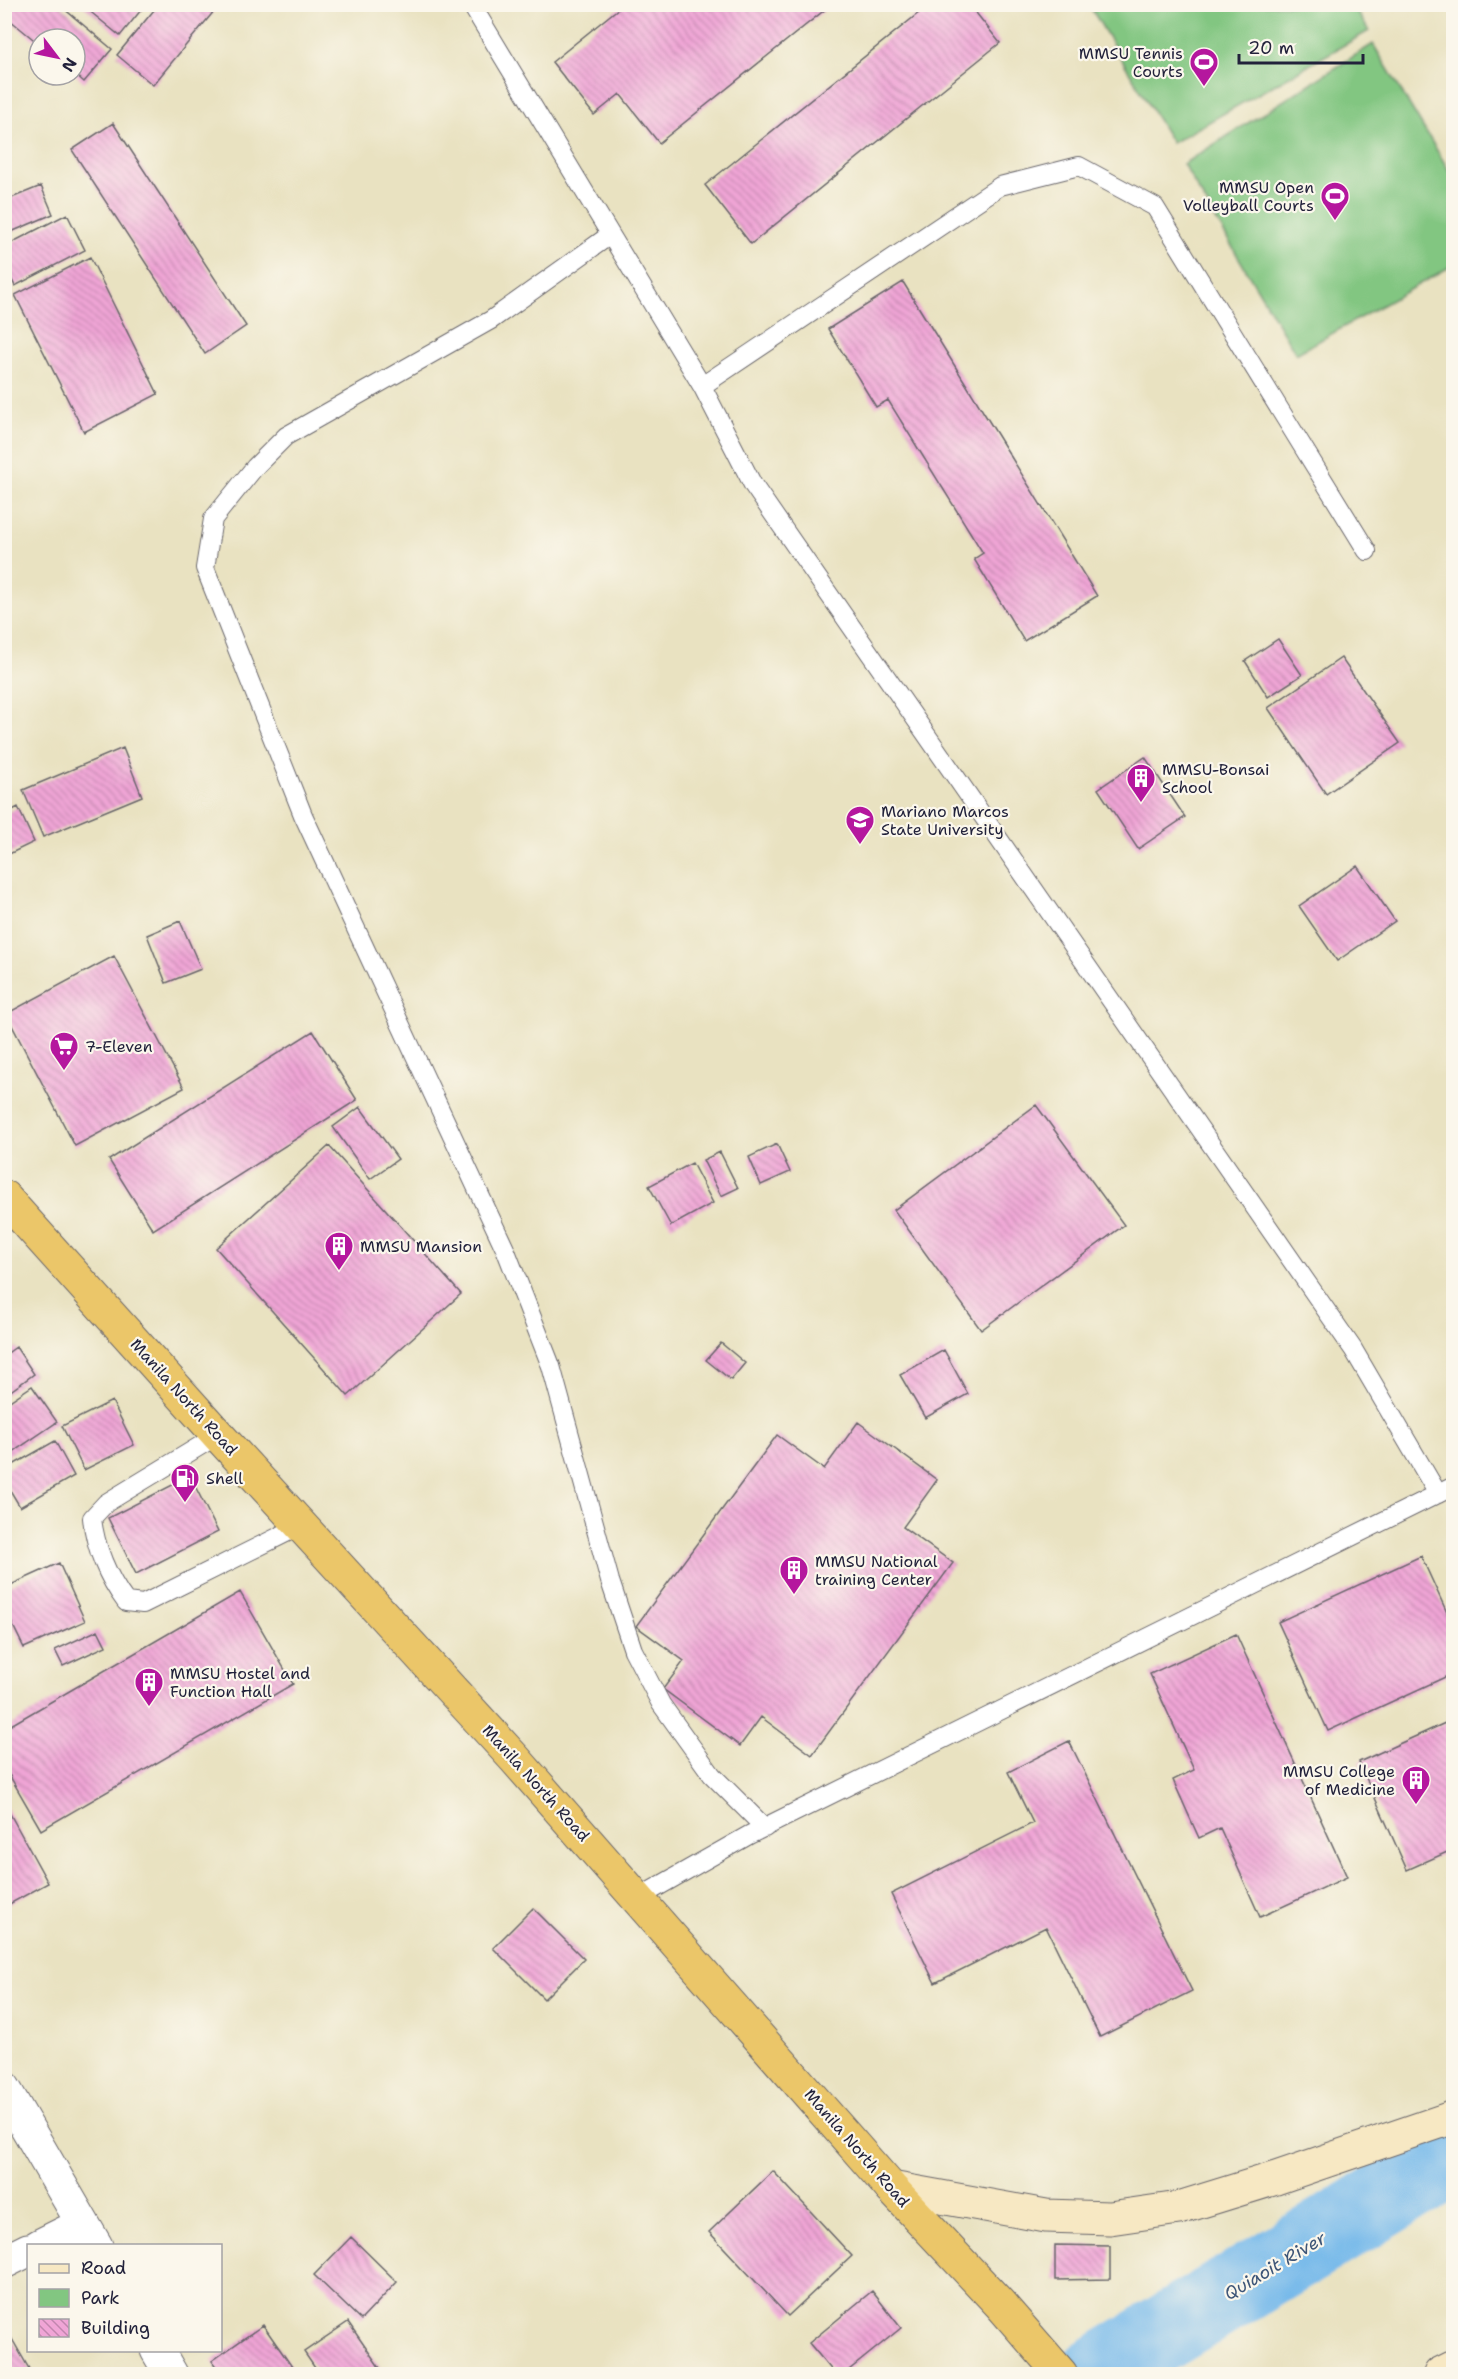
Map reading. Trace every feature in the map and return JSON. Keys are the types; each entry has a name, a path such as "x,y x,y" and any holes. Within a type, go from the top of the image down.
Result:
{"highway":[{"name":"Manila North Road","path":"4,1197 218,1436 515,1759 891,2188 1000,2304 1061,2374"}],"street":[{"path":"4,2088 89,2235 48,2244"},
{"path":"891,2188 1046,2216 1110,2218 1179,2208 1276,2178 1454,2117"},
{"path":"4,2262 27,2250"},
{"path":"158,2352 171,2374"},
{"path":"1440,2374 1454,2367"}],"lane":[{"path":"471,4 702,386 753,485 1353,1350 1446,1490 749,1835 638,1898"},
{"path":"702,386 1000,186 1079,166 1155,207 1367,551"},
{"path":"610,235 491,320 286,436 255,466 213,519 204,568 303,816 501,1241 543,1345 551,1366 610,1581 633,1650 661,1704 712,1775 765,1828"},
{"path":"218,1436 106,1503 92,1518 94,1537 116,1588 126,1602 143,1604 302,1525"}],"green space":[{"name":"MMSU Tennis Courts","path":"1089,5 1353,5 1369,31 1172,143"},
{"name":"MMSU Open Volleyball Courts","path":"1373,44 1453,177 1453,265 1296,354 1183,164"}],"building":[{"path":"4,4 64,4 62,7 86,27 27,27 27,34 4,15"},
{"path":"81,4 146,4 120,36"},
{"path":"159,4 220,4 153,85 117,55"},
{"path":"624,4 824,4 827,8 659,143 620,94 594,115 552,62"},
{"path":"930,4 969,4 1000,43 751,244 705,185"},
{"path":"87,28 112,49 87,78"},
{"path":"113,123 246,326 205,354 72,150"},
{"path":"41,186 53,214 4,235 4,201"},
{"path":"67,214 85,250 15,286 5,266 5,246"},
{"path":"90,257 158,394 84,432 15,295"},
{"path":"903,282 1097,596 1024,641 974,559 983,553 888,400 876,407 828,329"},
{"path":"1278,639 1302,675 1268,697 1245,661"},
{"path":"1341,658 1400,743 1326,794 1268,708"},
{"path":"123,748 142,796 43,837 23,790"},
{"name":"MMSU-Bonsai School","path":"1145,757 1185,817 1138,849 1098,789"},
{"path":"18,807 34,842 5,856 5,814"},
{"path":"1357,866 1395,921 1337,961 1299,906"},
{"path":"180,921 201,969 166,983 147,935"},
{"path":"114,956 184,1088 75,1146 6,1014"},
{"path":"313,1031 357,1100 153,1230 109,1160"},
{"path":"1036,1105 1124,1225 981,1330 894,1210"},
{"path":"360,1107 398,1159 370,1179 333,1127"},
{"path":"777,1144 790,1172 761,1185 749,1157"},
{"name":"MMSU Mansion","path":"329,1146 461,1294 348,1396 216,1248"},
{"path":"720,1152 738,1188 721,1196 703,1160"},
{"path":"692,1163 713,1203 671,1226 649,1186"},
{"path":"721,1343 745,1363 731,1380 706,1360"},
{"path":"16,1347 34,1374 5,1395 5,1355"},
{"path":"944,1350 968,1394 925,1418 900,1375"},
{"path":"32,1386 57,1422 4,1458 4,1405"},
{"path":"112,1401 134,1445 84,1470 62,1426"},
{"name":"MMSU National training Center","path":"858,1422 937,1480 903,1527 953,1563 812,1755 761,1717 740,1746 663,1689 684,1661 636,1626 777,1435 824,1469"},
{"path":"55,1441 74,1476 20,1507 4,1480 4,1470"},
{"path":"190,1476 218,1532 136,1574 108,1518"},
{"path":"1421,1556 1454,1628 1454,1673 1328,1731 1278,1622"},
{"path":"59,1563 85,1621 24,1648 4,1607 4,1588"},
{"name":"MMSU Hostel and Function Hall","path":"240,1592 293,1684 41,1830 4,1766 4,1729"},
{"path":"98,1630 106,1646 63,1666 55,1650"},
{"path":"1236,1634 1347,1877 1260,1917 1220,1828 1199,1838 1173,1780 1194,1770 1150,1674"},
{"name":"MMSU College of Medicine","path":"1454,1719 1454,1849 1407,1870 1359,1762"},
{"path":"1069,1741 1192,1991 1100,2037 1046,1927 935,1983 891,1894 1033,1823 1008,1772"},
{"path":"4,1803 48,1883 4,1907"},
{"path":"533,1908 584,1959 544,1999 493,1948"},
{"path":"773,2171 852,2256 788,2316 709,2232"},
{"path":"351,2237 397,2282 361,2320 314,2275"},
{"path":"1055,2245 1110,2246 1110,2279 1055,2280"},
{"path":"872,2291 901,2328 844,2374 835,2374 809,2343"},
{"path":"348,2322 384,2374 319,2374 304,2352"},
{"path":"4,2325 32,2374 4,2374"},
{"path":"263,2325 297,2374 221,2374 212,2361"}],"waterway":[{"name":"Quiaoit River","path":"1096,2374 1454,2157"}],"place":[{"name":"MMSU Tennis Courts","path":"1204,88"},
{"name":"MMSU Open Volleyball Courts","path":"1335,222"},
{"name":"MMSU-Bonsai School","path":"1141,804"},
{"name":"Mariano Marcos State University","path":"860,846"},
{"name":"7-Eleven","path":"64,1072"},
{"name":"MMSU Mansion","path":"339,1272"},
{"name":"Shell","path":"185,1504"},
{"name":"MMSU National training Center","path":"794,1596"},
{"name":"MMSU Hostel and Function Hall","path":"149,1708"},
{"name":"MMSU College of Medicine","path":"1416,1806"}]}
